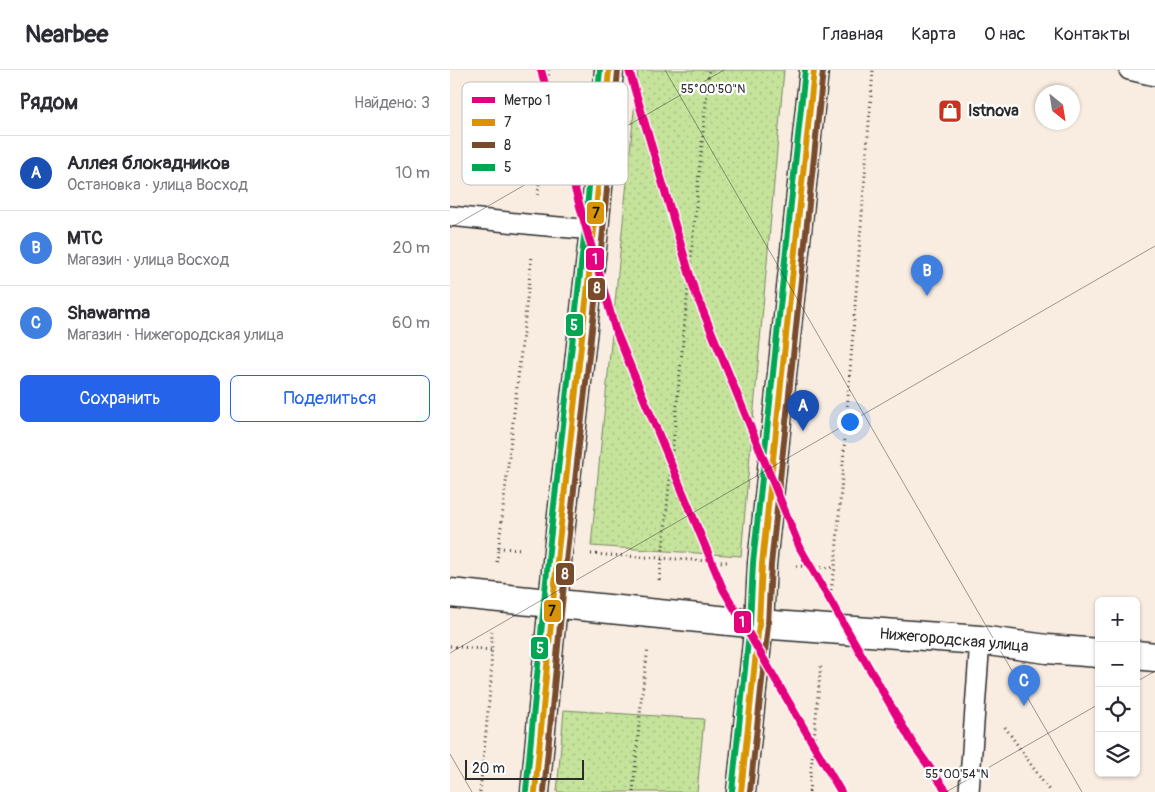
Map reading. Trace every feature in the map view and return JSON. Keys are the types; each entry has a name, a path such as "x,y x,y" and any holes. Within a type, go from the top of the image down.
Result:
{"main road":[{"path":"742,792 759,624 762,564 814,70"},
{"path":"535,792 558,552 598,185"}],"street":[{"name":"Нижегородская улица","path":"450,592 759,624 980,640 1047,649 1095,653"},
{"path":"1140,656 1155,657"}],"lane":[{"path":"1129,70 1155,76"},
{"path":"450,216 536,226 594,230"},
{"path":"969,792 980,640"}],"path":[{"path":"682,364 708,70"},
{"path":"809,792 824,629 836,568 872,70"},
{"path":"480,792 491,680 492,596 539,185"},
{"path":"498,548 836,568"},
{"path":"450,646 492,650"},
{"path":"976,685 1050,792"}],"green space":[{"path":"638,70 784,70 741,556 591,546"},
{"path":"564,710 704,719 697,792 557,792"}],"metro line":[{"name":"1","path":"541,70 544,82"},
{"name":"1","path":"629,70 694,289 800,548 913,744 947,792"},
{"name":"1","path":"574,185 615,329 723,589 841,792"}],"transit line":[{"name":"5","path":"599,82 600,70"},
{"name":"7","path":"608,82 609,70"},
{"name":"5","path":"732,791 750,623 753,563 805,70"},
{"name":"7","path":"741,792 759,624 762,564 814,70"},
{"name":"8","path":"617,82 618,71"},
{"name":"8","path":"750,792 768,625 771,565 823,71"},
{"name":"5","path":"526,791 549,550 589,185"},
{"name":"7","path":"535,792 558,551 598,185"},
{"name":"8","path":"544,792 567,552 607,185"}],"place":[{"name":"Istnova","path":"950,111"},
{"name":"МТС","path":"927,296"},
{"name":"Аллея блокадников","path":"803,431"},
{"name":"Shawarma","path":"1024,706"}]}
